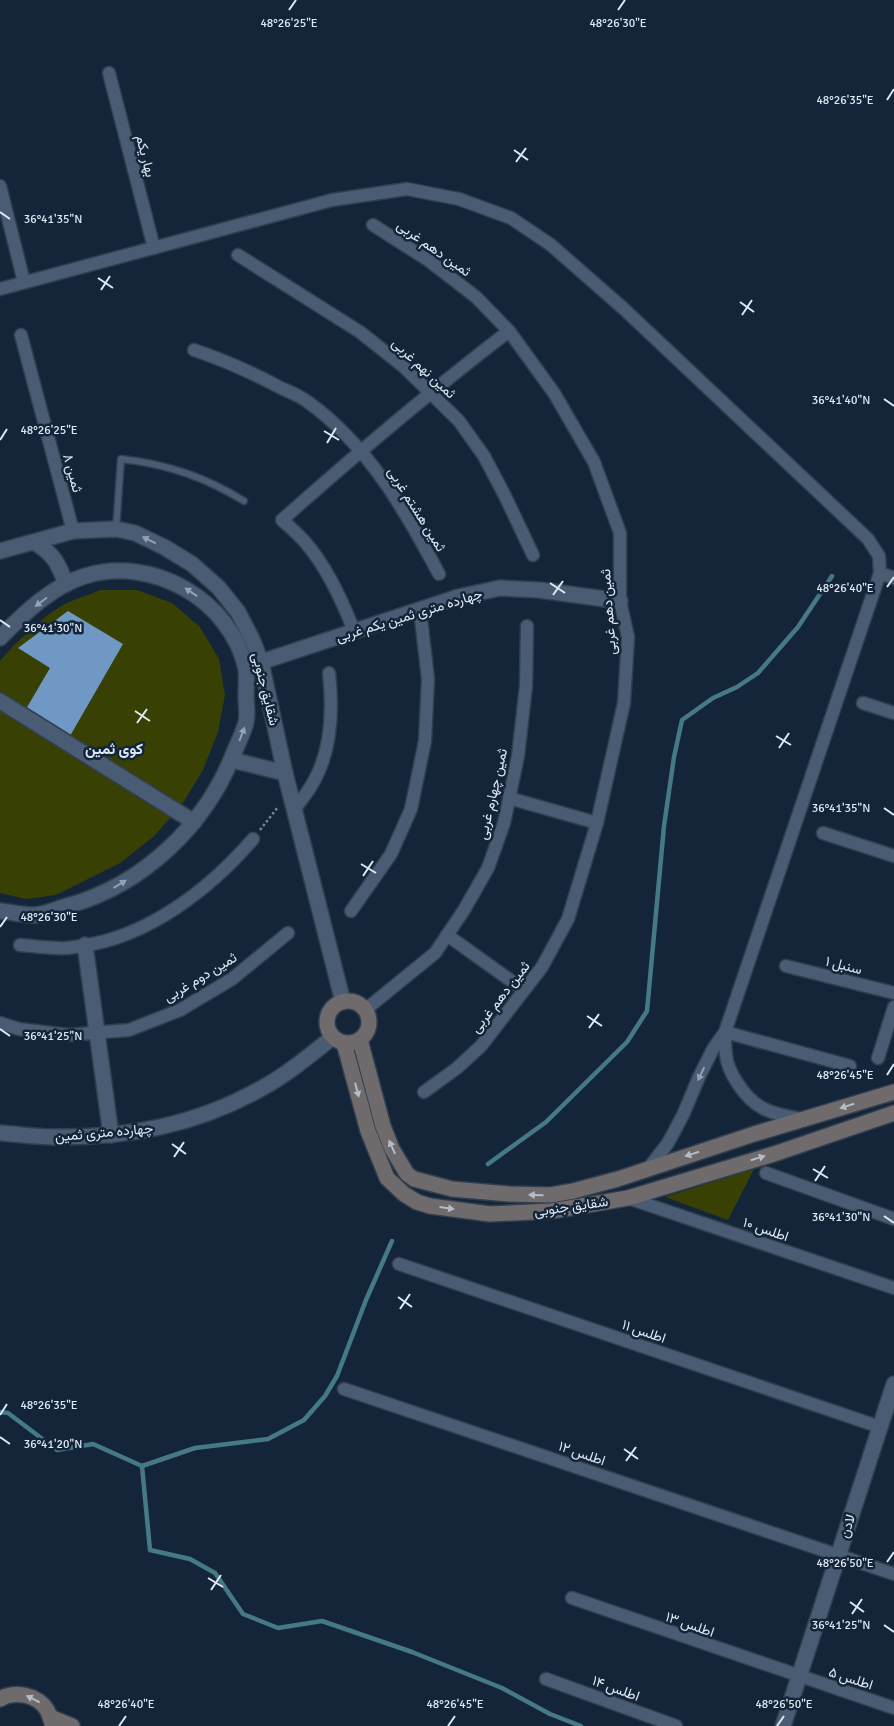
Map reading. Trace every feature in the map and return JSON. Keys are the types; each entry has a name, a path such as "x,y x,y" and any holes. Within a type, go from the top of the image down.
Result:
{"main road":[{"path":"343,1002 355,1003 365,1010 369,1017 369,1026 366,1034 360,1040 353,1043 339,1040 328,1028 328,1018 332,1009 343,1002"},
{"name":"شقایق جنوبی","path":"339,1040 368,1131 386,1178 404,1194 417,1202 430,1206 490,1214 552,1211 628,1198 774,1154 894,1113"},
{"name":"شقایق جنوبی","path":"360,1040 392,1149 407,1174 414,1179 452,1189 509,1194 550,1195 573,1191 894,1092"},
{"path":"1,1697 16,1694 28,1696 39,1702 48,1711 51,1722 72,1726"}],"street":[{"name":"بهار یکم","path":"109,72 154,248"},
{"path":"0,186 24,282"},
{"path":"0,289 332,200 407,189 459,199 511,218 551,245 594,281 868,539 879,556 880,573 725,1032 699,1077 683,1115 668,1143 648,1169"},
{"name":"ثمین دهم غربی","path":"373,225 428,260 476,297 509,331 554,393 594,462 620,532 620,601 628,637 624,704 597,823 568,919 542,967 481,1046 457,1068 424,1092"},
{"name":"ثمین نهم غربی","path":"238,255 360,332 403,366 459,421 484,456 533,555"},
{"path":"354,631 325,571 306,542 282,520 360,451 509,331"},
{"name":"ثمین ۸","path":"21,335 73,531"},
{"name":"ثمین هشتم غربی","path":"194,350 229,362 307,402 336,426 360,451 391,489 416,530 439,574"},
{"name":"شقایق جنوبی","path":"0,551 73,531 116,529 135,533 164,547 192,564 219,588 238,612 261,662 285,773 343,1002"},
{"path":"34,542 48,550 59,566 66,584"},
{"path":"0,638 39,602 66,584 85,576 116,570 147,573 176,583 208,605 232,635 246,670 246,722 232,760 215,792 194,822 162,854 141,871 110,890 76,904 35,915 0,911"},
{"path":"880,573 894,578"},
{"name":"چهارده متری ثمین یکم غربی","path":"261,662 458,598 500,588 539,590 620,601"},
{"path":"351,911 391,854 411,808 424,741 428,680 420,610"},
{"name":"ثمین چهارم غربی","path":"365,1010 435,952 464,910 488,868 504,823 518,756 528,658 527,626"},
{"path":"294,810 315,780 327,749 331,719 331,690 328,673"},
{"path":"0,701 194,822"},
{"path":"863,703 894,713"},
{"path":"232,760 285,773"},
{"path":"509,798 597,823"},
{"path":"823,833 894,856"},
{"path":"20,945 59,948 116,939 174,910 234,861 253,839"},
{"name":"ثمین دوم غربی","path":"0,1023 18,1029 68,1035 129,1030 180,1010 232,979 288,933"},
{"path":"447,935 524,990"},
{"path":"85,945 111,1135"},
{"name":"سنبل ۱","path":"786,966 894,993"},
{"path":"878,1058 894,1007"},
{"path":"725,1032 850,1066"},
{"path":"725,1032 726,1056 732,1076 746,1096 762,1109 780,1116 802,1119"},
{"name":"چهارده متری ثمین","path":"0,1133 53,1137 111,1135 156,1129 196,1118 230,1105 263,1088 339,1040"},
{"path":"766,1173 894,1219"},
{"name":"اطلس ۱۰","path":"628,1198 894,1288"},
{"name":"اطلس ۱۱","path":"399,1264 880,1427"},
{"name":"لادن","path":"783,1726 894,1384"},
{"name":"اطلس ۱۲","path":"344,1389 894,1574"},
{"name":"اطلس ۱۳","path":"572,1598 798,1677"},
{"name":"اطلس ۵","path":"798,1677 894,1708"},
{"name":"اطلس ۱۴","path":"546,1679 676,1726"}],"lane":[{"path":"116,529 121,459 154,464 199,477 221,487 244,501"}],"path":[{"path":"253,839 290,792"}],"green space":[{"path":"100,590 137,590 172,603 200,627 219,659 225,695 218,732 203,770 181,806 153,837 120,863 56,895 26,899 0,893 0,661 22,637 50,614 67,603"},
{"path":"754,1169 728,1220 665,1197"}],"building":[{"path":"68,611 123,644 70,736 26,709 50,668 18,648"}],"waterway":[{"path":"488,1164 546,1122 627,1042 647,1011 664,826 674,757 682,720 713,698 737,687 758,673 798,627 832,576"},
{"path":"142,1466 195,1448 268,1439 304,1420 325,1396 337,1376 366,1300 392,1241"},
{"path":"0,1412 8,1413 57,1450 93,1444 142,1466 150,1550 190,1559 215,1573 243,1614 278,1628 322,1621 412,1652 502,1688 550,1714 581,1726"}],"district":[{"name":"کوی ثمین","path":"114,749"}]}
